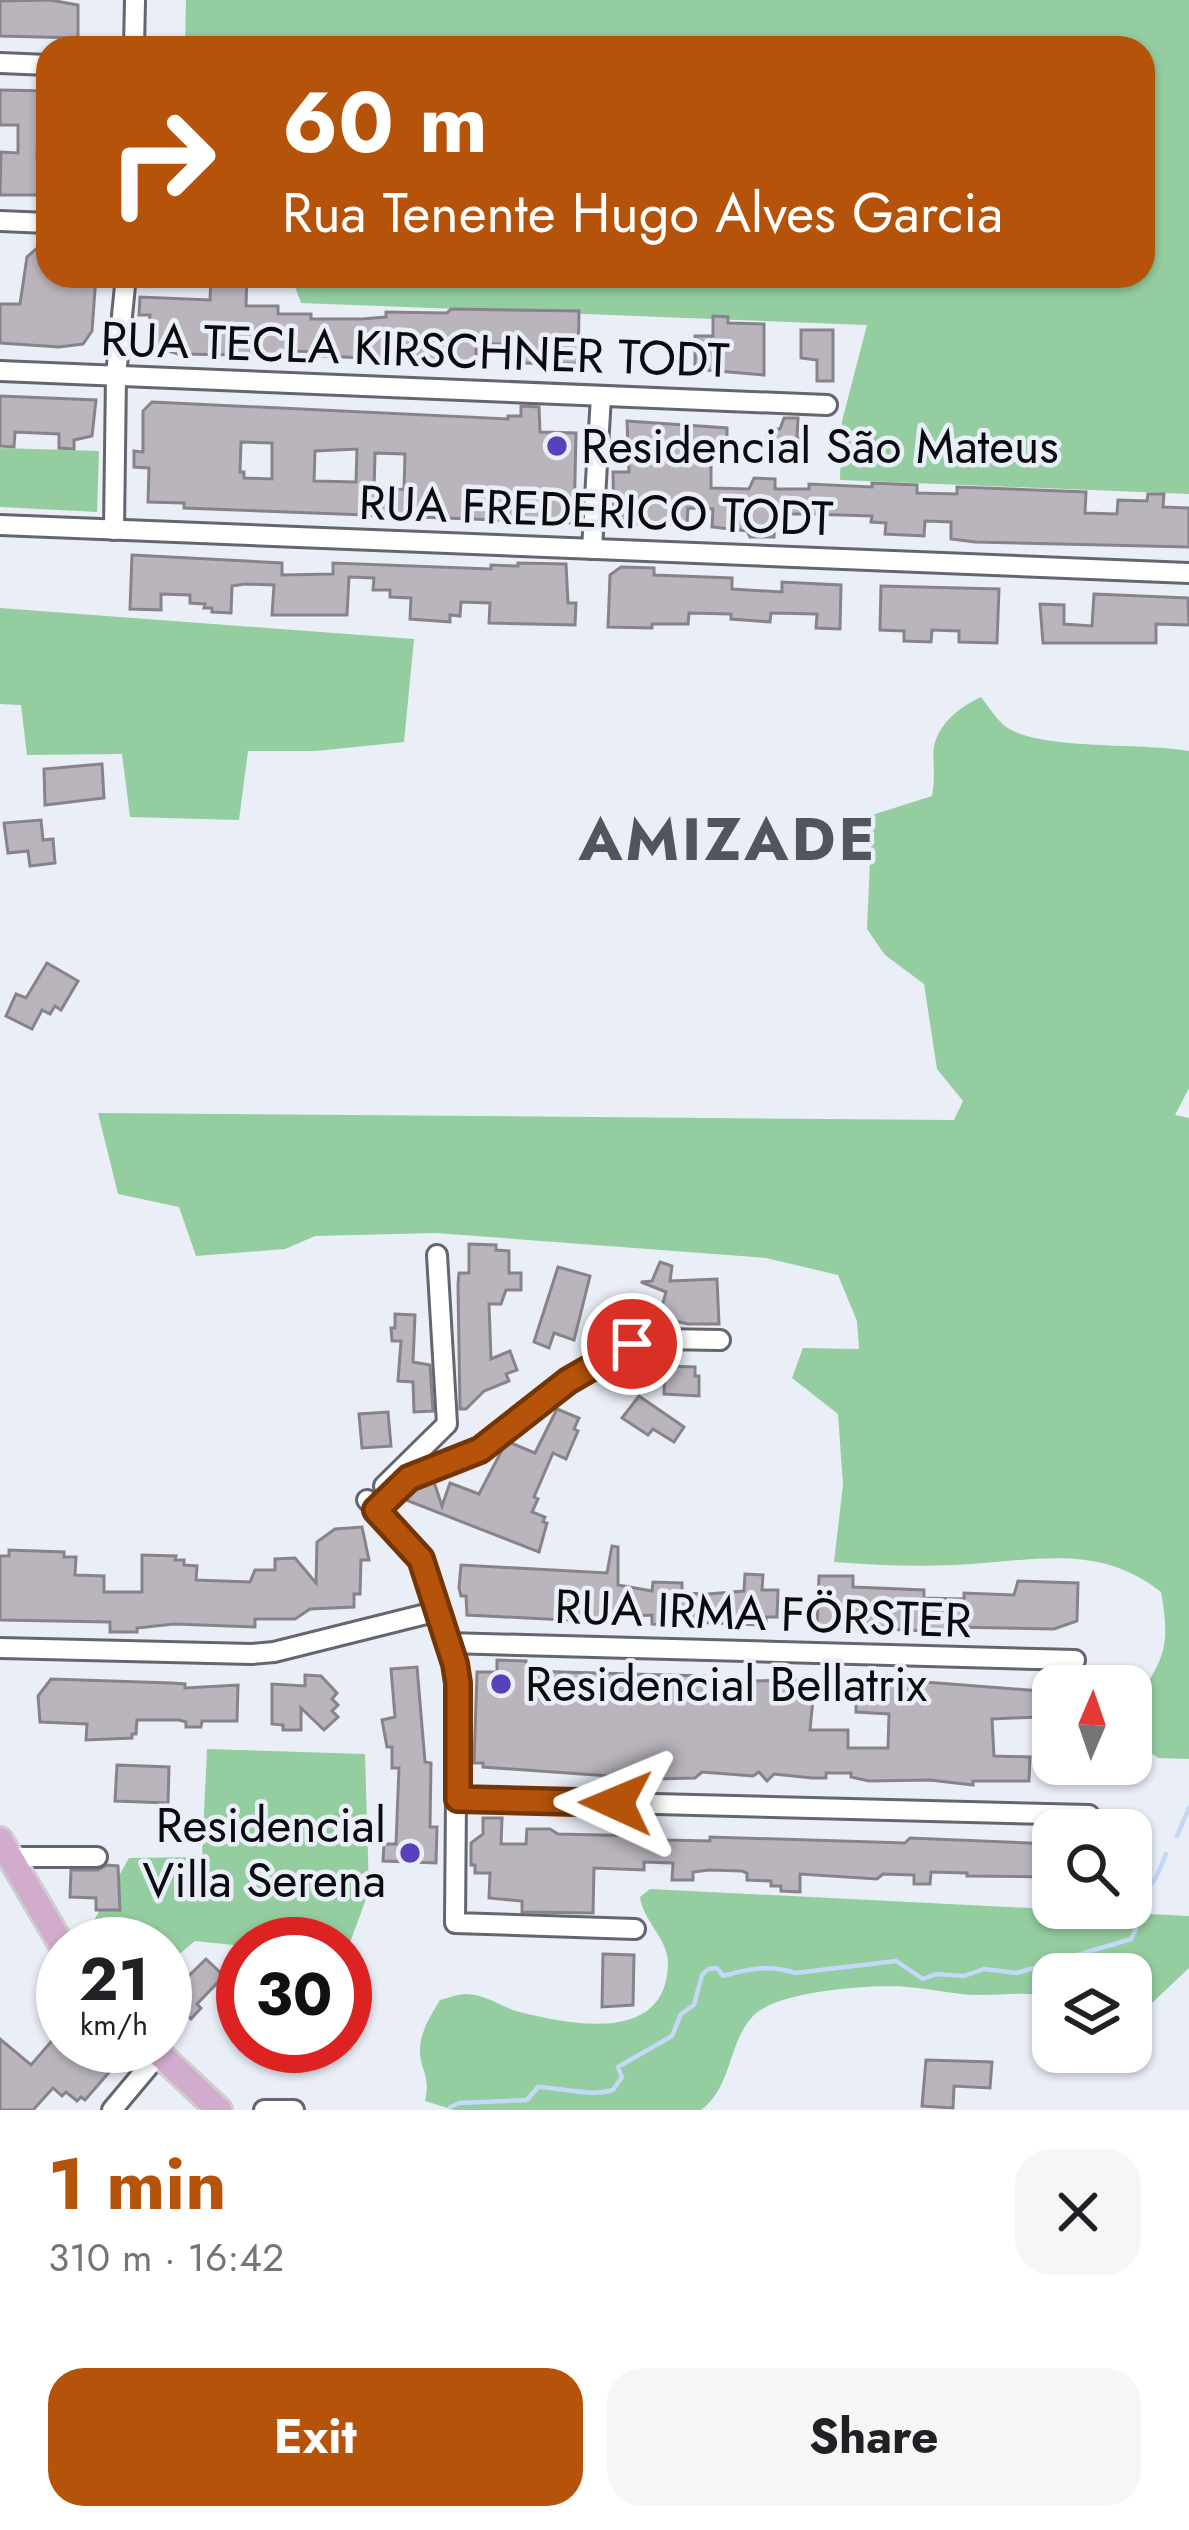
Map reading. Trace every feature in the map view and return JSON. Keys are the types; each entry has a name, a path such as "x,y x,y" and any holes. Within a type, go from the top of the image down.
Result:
{"main road":[{"path":"3,1848 45,1917"},
{"path":"180,2073 219,2110"}],"street":[{"path":"134,36 135,0"},
{"path":"0,64 36,65"},
{"path":"0,221 36,222"},
{"path":"114,530 116,375 125,288"},
{"name":"RUA TECLA KIRSCHNER TODT","path":"0,370 826,405"},
{"path":"592,549 601,396"},
{"name":"RUA FREDERICO TODT","path":"0,525 1189,573"},
{"path":"370,1504 447,1424 437,1256"},
{"path":"370,1504 409,1478 480,1450 555,1390 632,1344 662,1339 720,1340"},
{"path":"370,1504 421,1559 458,1683 455,1923 635,1929"},
{"path":"0,1648 252,1654 438,1611"},
{"name":"RUA IRMA FÖRSTER","path":"448,1643 1075,1660"},
{"path":"458,1799 1032,1814"},
{"path":"3,1848 98,1858"},
{"path":"112,2110 139,2073"},
{"path":"264,2110 294,2110"}],"green space":[{"path":"186,0 1189,0 1189,494 840,480 842,421 867,325 301,303 295,288 1155,288 1155,36 185,36"},
{"path":"0,448 99,451 97,512 0,507"},
{"path":"0,608 414,639 404,742 316,751 248,751 239,820 130,817 122,754 27,755 21,705 0,704"},
{"path":"981,697 1002,723 1041,739 1189,751 1189,1088 1175,1115 1189,1118 1189,1759 1158,1758 1152,1753 1152,1674 1162,1655 1165,1629 1161,1592 1137,1576 1088,1560 1062,1558 940,1566 834,1562 843,1485 838,1414 792,1378 803,1348 859,1349 857,1321 838,1275 766,1258 436,1233 315,1236 285,1249 196,1256 179,1207 118,1194 98,1113 954,1120 963,1101 937,1069 924,984 885,955 867,929 872,815 932,796 937,737"},
{"path":"207,1749 365,1754 369,1891 359,1917 216,1917 216,1943 192,1944 192,1917 96,1917 129,1858 202,1857"},
{"path":"650,1889 1032,1908 1032,1929 1152,1929 1152,1914 1189,1916 1189,1968 1152,2003 1152,1953 1032,1953 1032,1995 970,1995 891,1986 782,2000 753,2016 738,2039 719,2089 701,2110 454,2110 425,2101 420,2043 440,2000 474,1995 519,2012 589,2024 634,2018 651,2007 663,1990 668,1964 640,1897"}],"building":[{"path":"0,1 78,5 78,36 0,36"},
{"path":"0,90 36,91 36,195 0,195 1,152 18,153 18,125 0,125"},
{"path":"36,249 36,288 95,288 92,331 83,344 0,343 0,304 20,304 27,257"},
{"path":"210,288 247,288 246,306 278,306 278,314 311,314 311,319 386,317 386,312 447,313 451,309 579,311 578,364 520,363 513,360 513,344 476,344 476,363 293,351 293,356 178,354 148,341 150,315 139,315 140,297 210,300"},
{"path":"713,316 728,317 728,323 764,324 764,375 695,369 695,336 713,336"},
{"path":"801,330 833,330 833,381 817,381 817,360 801,358"},
{"path":"0,396 96,400 92,436 74,440 74,449 59,448 59,434 15,432 14,447 0,446"},
{"path":"152,402 508,419 521,416 521,406 539,407 540,432 576,433 574,523 184,508 184,503 148,502 149,468 134,467 134,451 143,452 143,411","holes":["241,442 272,443 272,479 244,478","357,449 356,482 314,481 315,451","375,453 405,454 404,489 374,492"]},
{"path":"784,418 798,418 797,438 805,438 804,461 782,460 782,453 765,452 768,429 780,429"},
{"path":"627,421 727,428 727,442 720,442 721,458 711,458 711,488 749,489 754,478 775,479 775,489 809,489 809,484 872,487 872,483 917,485 917,493 957,494 957,487 1086,492 1085,513 1117,514 1118,500 1147,501 1148,494 1164,494 1163,507 1189,508 1189,547 975,542 951,539 951,522 925,521 924,536 885,534 886,523 871,522 872,516 808,514 775,514 774,537 750,537 747,531 712,527 713,509 688,508 687,525 614,523 613,472 629,472"},
{"path":"132,555 282,563 282,575 333,574 333,563 491,569 491,565 518,563 566,564 568,603 576,603 575,625 489,623 490,603 461,602 460,616 450,615 450,622 410,619 411,598 373,590 374,578 349,577 347,615 272,615 274,585 245,584 232,586 231,613 190,603 190,595 161,594 161,610 130,609"},
{"path":"621,567 654,568 654,575 732,578 732,589 782,592 782,582 841,585 840,629 816,628 817,614 771,613 770,622 731,619 731,614 689,613 688,624 608,627 610,575"},
{"path":"881,586 999,589 997,643 959,642 959,631 932,630 931,642 904,641 904,631 880,630"},
{"path":"1094,594 1188,598 1189,625 1156,624 1156,643 1043,643 1040,604 1064,605 1064,624 1092,626"},
{"path":"102,764 104,798 45,805 44,769"},
{"path":"41,820 43,840 53,839 55,863 30,866 28,851 8,853 4,823"},
{"path":"47,963 78,981 61,1010 55,1006 50,1014 42,1010 32,1029 6,1016 16,994 26,998"},
{"path":"469,1244 496,1245 496,1250 509,1251 509,1273 521,1273 521,1290 506,1290 501,1304 489,1304 491,1359 510,1351 517,1370 506,1374 509,1381 484,1391 460,1409 458,1285 459,1273 469,1273"},
{"path":"660,1262 672,1266 670,1281 717,1279 719,1324 659,1317 666,1292 641,1282 652,1281"},
{"path":"558,1267 590,1276 574,1340 554,1333 549,1348 534,1342"},
{"path":"395,1314 415,1315 413,1362 430,1365 433,1411 414,1412 413,1382 398,1381 401,1341 392,1341"},
{"path":"665,1366 695,1367 699,1396 664,1394"},
{"path":"639,1396 684,1427 674,1442 653,1429 648,1435 622,1418"},
{"path":"557,1409 579,1418 574,1429 578,1431 566,1459 553,1453 534,1497 538,1499 532,1512 545,1517 547,1523 539,1552 406,1500 434,1482 442,1506 450,1483 479,1494 503,1448 511,1443 535,1453"},
{"path":"388,1412 391,1446 362,1448 359,1414"},
{"path":"362,1527 369,1560 361,1560 360,1594 354,1594 354,1607 310,1609 295,1619 255,1619 255,1627 174,1624 137,1628 137,1632 110,1632 110,1622 0,1620 0,1556 9,1556 9,1550 64,1552 64,1557 76,1557 75,1575 104,1576 104,1592 142,1592 142,1555 176,1556 184,1565 197,1566 196,1580 250,1582 255,1570 275,1570 275,1559 295,1558 316,1583 317,1542 335,1529"},
{"path":"612,1546 618,1547 618,1585 652,1591 653,1582 682,1583 682,1593 708,1594 744,1591 745,1574 763,1575 762,1590 778,1590 777,1617 766,1617 760,1625 670,1621 670,1625 652,1624 652,1615 566,1620 467,1615 466,1596 461,1596 459,1588 461,1565 607,1573"},
{"path":"819,1576 853,1576 853,1587 924,1590 924,1598 964,1599 964,1593 1014,1595 1018,1581 1078,1583 1077,1621 1054,1629 950,1627 949,1632 817,1626"},
{"path":"497,1660 526,1661 526,1671 704,1676 704,1682 795,1680 794,1684 814,1689 810,1730 848,1730 848,1748 888,1748 889,1714 856,1712 856,1682 1032,1690 1032,1717 992,1719 994,1756 1030,1757 1029,1781 973,1781 973,1785 869,1781 851,1777 851,1773 826,1773 826,1778 774,1774 767,1781 759,1772 753,1776 702,1772 695,1778 652,1779 483,1767 483,1763 474,1763 477,1672 497,1672"},
{"path":"417,1667 425,1762 431,1763 430,1827 437,1827 436,1863 383,1861 384,1844 396,1844 399,1768 392,1768 392,1747 387,1747 382,1720 395,1717 391,1669"},
{"path":"305,1675 321,1676 337,1693 332,1699 338,1705 332,1711 338,1717 324,1730 301,1708 301,1730 283,1730 283,1725 272,1724 272,1684 305,1686"},
{"path":"51,1679 171,1683 185,1684 185,1688 238,1685 237,1721 202,1721 201,1727 186,1727 179,1720 137,1720 132,1738 86,1740 87,1724 40,1722 38,1696"},
{"path":"117,1765 169,1767 168,1803 115,1801"},
{"path":"483,1818 502,1818 501,1844 526,1844 527,1829 550,1829 558,1834 654,1833 666,1840 905,1843 910,1838 1032,1843 1032,1877 931,1872 930,1884 914,1884 914,1875 883,1874 877,1879 800,1874 800,1892 781,1891 771,1881 747,1880 742,1871 693,1872 693,1880 672,1880 673,1863 644,1862 644,1870 594,1868 593,1913 522,1912 522,1901 489,1898 490,1873 475,1873 471,1865 471,1843 483,1834"},
{"path":"118,1866 120,1910 96,1910 96,1898 70,1897 71,1870 98,1870"},
{"path":"603,1954 634,1955 633,2005 602,2007"},
{"path":"206,1959 216,1968 216,1984 197,2004 201,2008 192,2018 192,1973"},
{"path":"0,2039 31,2065 36,2059 36,2073 108,2073 85,2100 77,2101 66,2092 62,2096 53,2088 33,2110 0,2110"},
{"path":"926,2060 992,2062 990,2088 954,2086 953,2108 922,2106"}],"waterway":[{"path":"1177,1836 1189,1808"},
{"path":"450,2107 527,2100 538,2087 613,2090 622,2077 618,2067 672,2036 681,2014 694,2005 708,1969 717,1968 723,1976 759,1968 795,1973 896,1961 923,1979 936,1974 964,1976 984,1969 1017,1973 1131,1939 1136,1929 1135,1903 1154,1880 1166,1854"}],"place":[{"name":"Residencial São Mateus","path":"557,446"},
{"name":"Residencial Bellatrix","path":"501,1684"},
{"name":"Residencial Villa Serena","path":"410,1853"}],"district":[{"name":"AMIZADE","path":"728,839"}],"route":[{"path":"616,1803 458,1799 455,1664 421,1559 376,1510 409,1478 480,1450 568,1381 632,1344"}]}
